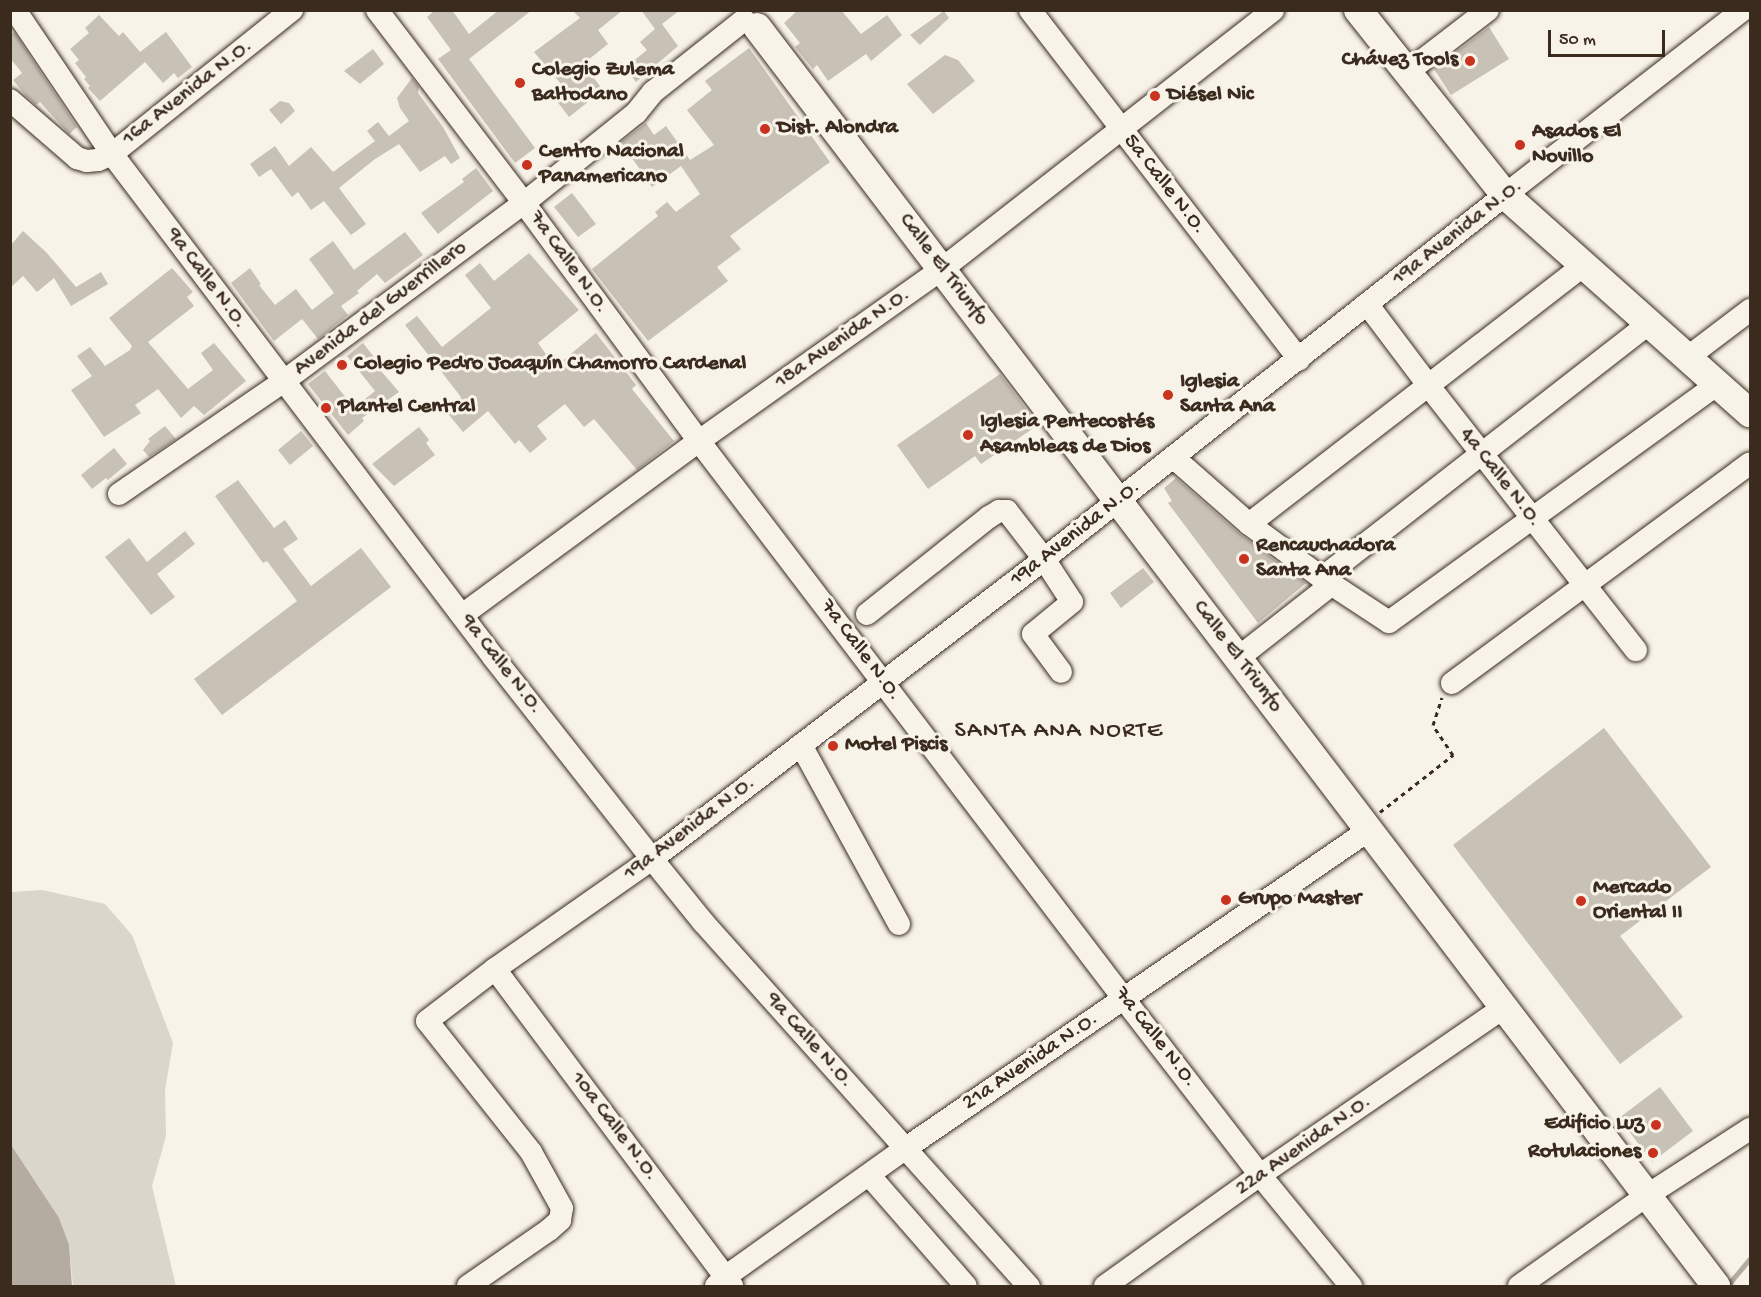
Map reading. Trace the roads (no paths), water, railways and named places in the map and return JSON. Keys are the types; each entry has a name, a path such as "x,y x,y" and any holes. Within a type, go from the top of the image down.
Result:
{"main road":[{"path":"1358,10 1505,195 1750,413"},
{"name":"Calle El Triunfo","path":"752,18 1504,1007 1710,1283"}],"street":[{"name":"9a Calle N.O.","path":"15,10 112,154 462,615 652,859 703,922 1029,1287"},
{"name":"16a Avenida N.O.","path":"10,100 77,158 87,161 98,160 112,154 292,10"},
{"name":"7a Calle N.O.","path":"377,10 524,203 699,441 1124,999 1260,1175 1351,1287"},
{"name":"5a Calle N.O.","path":"1030,10 1120,130 1299,359"},
{"name":"18a Avenida N.O.","path":"462,615 699,441 942,269 1273,10"},
{"path":"1406,73 1488,10"},
{"name":"19a Avenida N.O.","path":"468,1287 549,1230 560,1220 562,1208 531,1152 427,1021 495,969 652,859 884,682 1174,458 1505,195 1743,10"},
{"name":"Avenida del Guerrillero","path":"119,494 284,381 524,203 636,113 653,92 752,18"},
{"path":"1249,524 1584,265"},
{"name":"4a Calle N.O.","path":"1368,304 1428,385 1636,650"},
{"path":"1688,357 1750,310"},
{"path":"1238,658 1327,581 1482,454 1649,323"},
{"path":"1174,458 1249,524 1327,581 1389,622 1718,384"},
{"path":"1452,683 1750,463"},
{"path":"867,614 999,511 1007,511 1044,559 1072,602 1034,634 1061,672"},
{"path":"801,745 899,924"},
{"name":"21a Avenida N.O.","path":"724,1283 869,1174 1124,999 1366,827"},
{"name":"10a Calle N.O.","path":"495,969 724,1283"},
{"name":"22a Avenida N.O.","path":"1105,1287 1260,1175 1504,1007"},
{"path":"1519,1287 1646,1196 1750,1129"},
{"path":"869,1174 966,1287"}],"waterway":[{"path":"1727,1286 1750,1259"}],"place":[{"name":"Chávez Tools","path":"1470,61"},
{"name":"Colegio Zulema Baltodano","path":"520,83"},
{"name":"Diésel Nic","path":"1155,96"},
{"name":"Dist. Alondra","path":"765,129"},
{"name":"Asados El Novillo","path":"1520,145"},
{"name":"Centro Nacional Panamericano","path":"527,165"},
{"name":"Colegio Pedro Joaquín Chamorro Cardenal","path":"342,365"},
{"name":"Iglesia Santa Ana","path":"1168,395"},
{"name":"Plantel Central","path":"326,408"},
{"name":"Iglesia Pentecostés Asambleas de Dios","path":"968,435"},
{"name":"Rencauchadora Santa Ana","path":"1244,559"},
{"name":"Motel Piscis","path":"833,746"},
{"name":"Grupo Master","path":"1226,900"},
{"name":"Mercado Oriental II","path":"1581,901"},
{"name":"Edificio Luz","path":"1656,1125"},
{"name":"Rotulaciones","path":"1653,1153"}],"district":[{"name":"SANTA ANA NORTE","path":"1059,732"}]}
